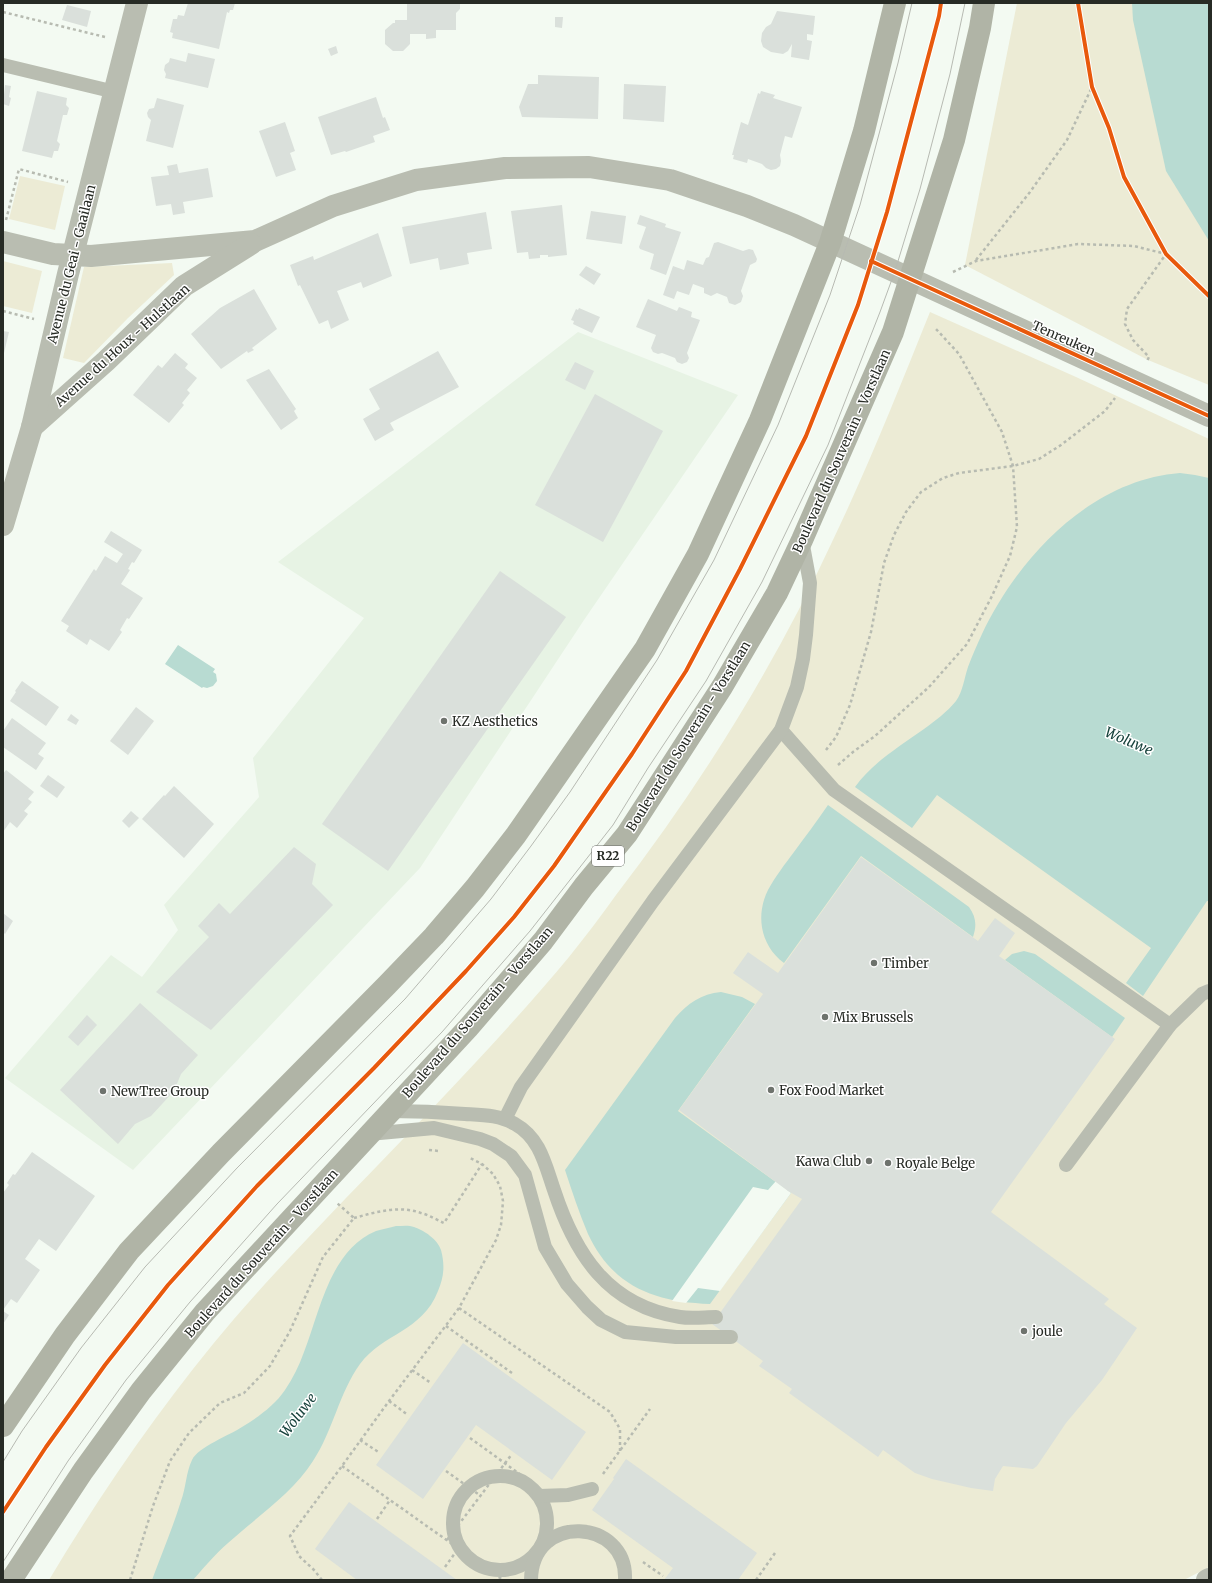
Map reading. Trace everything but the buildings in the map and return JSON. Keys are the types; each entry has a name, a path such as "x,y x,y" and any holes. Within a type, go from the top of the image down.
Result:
{"main road":[{"path":"3,1426 65,1335 129,1251 221,1153 293,1082 434,936 475,888 516,835 645,650 698,554 760,420 830,243 864,131 894,3"},
{"name":"Boulevard du Souverain - Vorstlaan","path":"11,1580 83,1471 141,1391 205,1312 498,994 543,941 584,886 626,834 722,687 777,593 802,540 893,332 954,140 980,28 984,3"}],"street":[{"name":"Avenue du Geai - Gaailaan","path":"3,525 32,426 73,255 137,3"},
{"name":"Avenue du Houx - Hulstlaan","path":"32,426 106,361 184,286 256,241 333,206 416,180 505,168 589,167 670,180 747,206 794,225 830,243"},
{"name":"Avenue du Houx - Hulstlaan","path":"3,242 53,254 91,256 256,241"},
{"name":"Tenreuken","path":"830,243 911,278 1209,416"}],"lane":[{"path":"3,65 115,92"},
{"path":"505,1119 521,1087 530,1074 653,901 781,730 797,687 806,635 810,583 802,540"},
{"path":"781,730 834,790 1170,1025"},
{"path":"1066,1165 1170,1025 1202,994 1209,991"},
{"path":"390,1111 486,1114 505,1119 515,1124 536,1143 542,1154 562,1215 575,1243 592,1267 607,1284 631,1300 656,1311 681,1317 716,1317"},
{"path":"369,1134 434,1128 480,1139 493,1144 511,1156 525,1175 545,1247 567,1284 587,1307 601,1320 625,1332 676,1338 731,1338"},
{"path":"531,1580 531,1570 538,1551 544,1539 547,1526 546,1512 539,1496 533,1489 522,1481 510,1476 483,1478 469,1487 462,1494 455,1506 450,1536 460,1550 477,1564 493,1574 517,1567 529,1560 538,1551 554,1537 566,1532 579,1531 593,1533 605,1539 615,1548 622,1560 626,1573 625,1580"},
{"path":"539,1496 568,1495 592,1489"}],"path":[{"path":"1078,3 1092,87 1109,128 1124,177 1166,254 1209,296"},
{"path":"3,12 106,37"},
{"path":"976,261 1030,192 1067,140 1092,87"},
{"path":"6,220 19,169 71,182"},
{"path":"952,272 976,261 1078,244 1134,246 1166,254"},
{"path":"1146,364 1149,357 1133,340 1125,324 1127,309 1166,254"},
{"path":"3,311 36,319"},
{"path":"823,778 853,752 875,736 929,687 967,644 992,596 1010,556 1017,527 1012,466 1002,432 960,354 936,328"},
{"path":"814,767 836,737 850,705 871,632 884,563 894,535 906,512 922,492 943,478 959,473 1012,466 1039,459 1061,445 1105,411 1115,398"},
{"path":"130,1580 153,1506 170,1461 189,1433 220,1403 244,1393 270,1366 290,1331 323,1257 354,1218 380,1210 401,1209 421,1212 444,1223 482,1164 493,1174 500,1186 503,1202 500,1225 496,1240 459,1308 290,1536 300,1556 322,1580"},
{"path":"335,1202 354,1218"},
{"path":"459,1308 610,1412 620,1429 620,1451"},
{"path":"446,1326 512,1373"},
{"path":"412,1370 431,1383"},
{"path":"389,1401 408,1415"},
{"path":"360,1440 380,1453"},
{"path":"450,1536 512,1454"},
{"path":"342,1466 390,1500 450,1536 460,1550 493,1574"},
{"path":"446,1471 481,1496"},
{"path":"377,1519 390,1500"},
{"path":"445,1567 460,1550"},
{"path":"756,1580 775,1553"}],"shaded area":[{"path":"1017,3 1209,3 1209,385 1148,360 965,265"},
{"path":"20,176 65,186 55,230 9,219"},
{"path":"3,261 42,271 32,313 3,306"},
{"path":"172,263 174,275 128,318 84,363 63,358 84,267"},
{"path":"930,312 1076,377 1209,439 1209,1567 1184,1580 49,1580 91,1512 136,1445 208,1350 275,1273 460,1079 569,957 647,854 677,811 734,724 786,635 810,589 871,457"},
{"path":"578,332 738,395 584,620 420,868 133,1170 5,1078 111,955 142,977 178,930 164,905 259,797 253,758 364,618 278,562"}],"water":[{"path":"1132,3 1209,3 1209,241 1166,171 1133,20"},
{"name":"Woluwe","path":"1180,473 1209,478 1209,901 1207,901 1143,996 1126,983 1151,948 937,795 912,828 855,787 878,762 937,720 956,701 962,689 968,667 975,650 997,606 1015,578 1037,552 1061,528 1087,507 1116,490 1147,479"},
{"path":"178,645 215,669 213,672 216,674 217,681 213,686 202,688 165,664"},
{"path":"828,805 969,907 975,921 973,937 861,856 784,963 776,956 765,939 762,930 761,920 764,900 777,875"},
{"path":"1024,951 1035,954 1125,1018 1112,1037 1005,960 1012,954"},
{"path":"721,992 742,997 755,1004 678,1111 791,1193 710,1304 690,1303 671,1300 638,1288 623,1279 610,1267 598,1252 588,1234 565,1170 675,1018 695,1000 707,995"},
{"name":"Woluwe","path":"396,1226 410,1226 418,1228 430,1236 441,1250 443,1276 431,1305 412,1324 380,1345 360,1364 347,1387 326,1437 313,1461 296,1483 277,1502 224,1547 193,1580 152,1580 178,1511 183,1496 188,1470 195,1455 207,1446 237,1430 260,1415 281,1396 296,1372 329,1283 337,1267 348,1252 360,1240 376,1231"}],"pier":[{"path":"776,1181 791,1193 720,1291 698,1288 686,1303 672,1301 753,1187 768,1190"}],"tram line":[{"path":"3,1462 22,1431 81,1348 145,1267 237,1168 405,999 491,899 570,792 657,660 714,560 778,425 830,295 860,205 898,63 912,3"},
{"path":"3,1562 68,1461 126,1380 190,1302 277,1204 442,1032 530,931 613,825 648,768 706,681 762,582 828,445 880,312 895,271 920,189 950,74 965,3"}],"cycle path":[{"path":"3,1512 46,1447 105,1365 168,1285 257,1186 374,1068 466,971 514,917 554,866 632,754 686,671 740,569 806,436 858,305 887,212 939,16 941,3"},
{"path":"1078,3 1092,87 1109,128 1124,177 1166,254 1209,296"},
{"path":"871,261 1209,416"}],"place":[{"name":"KZ Aesthetics","path":"444,721"},
{"name":"Timber","path":"874,963"},
{"name":"Mix Brussels","path":"825,1017"},
{"name":"Fox Food Market","path":"771,1090"},
{"name":"NewTree Group","path":"103,1091"},
{"name":"Kawa Club","path":"869,1161"},
{"name":"Royale Belge","path":"888,1163"},
{"name":"joule","path":"1024,1331"}]}
